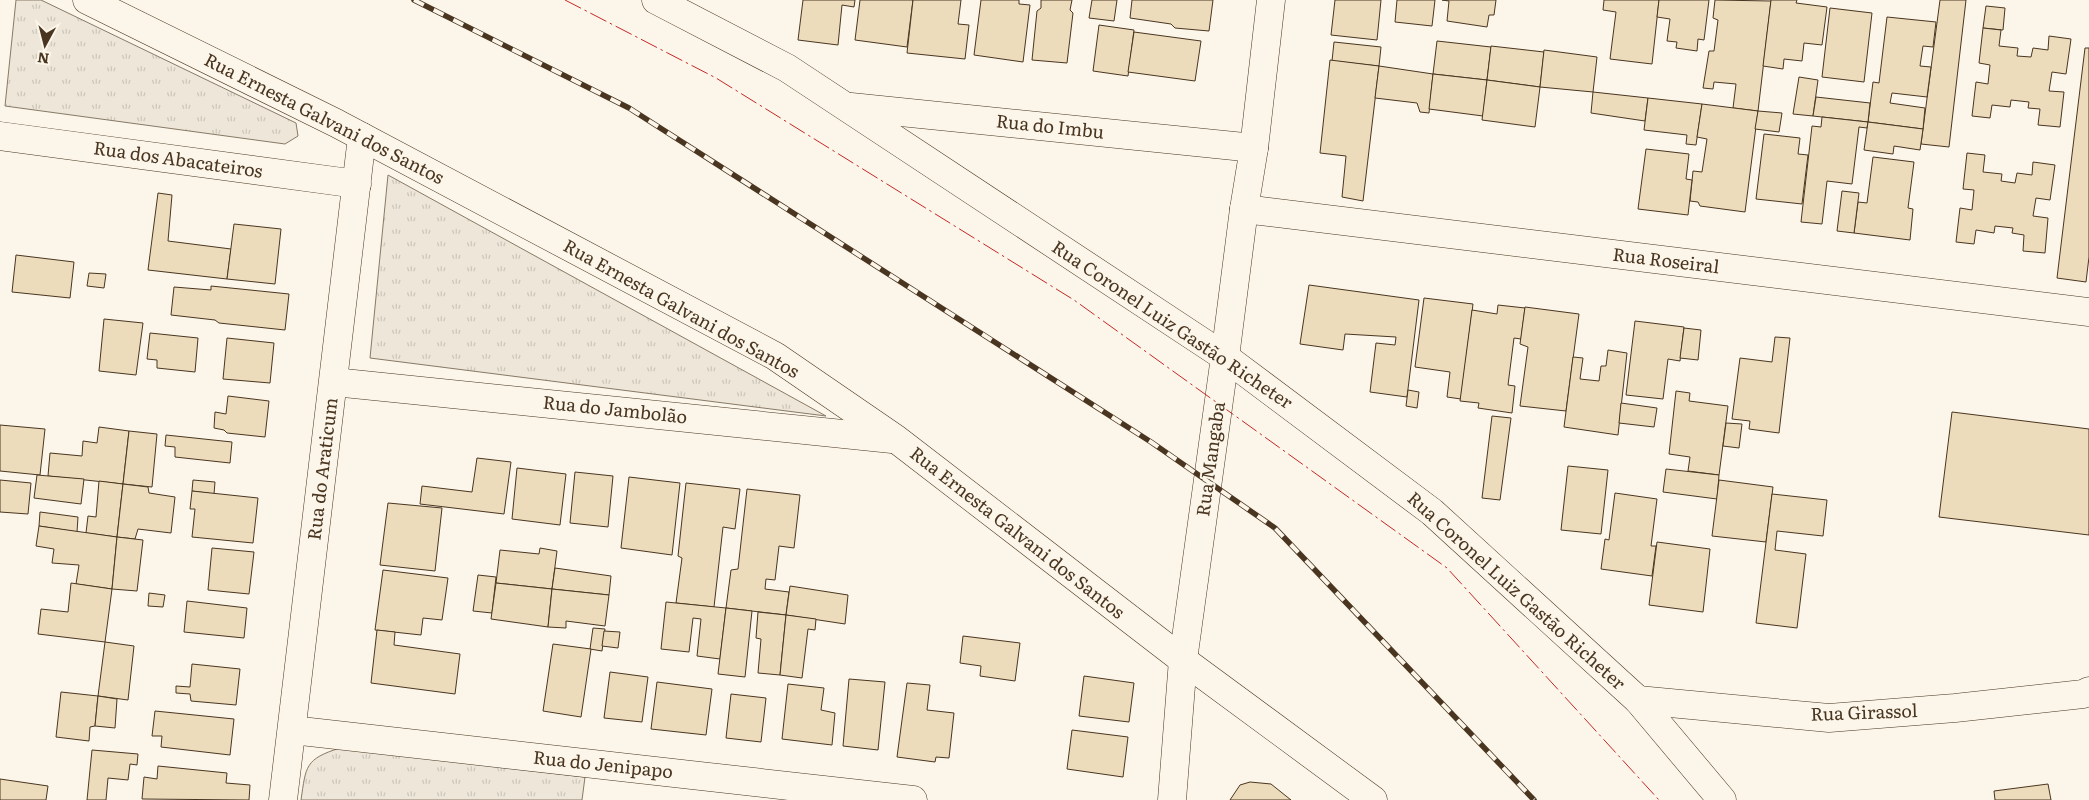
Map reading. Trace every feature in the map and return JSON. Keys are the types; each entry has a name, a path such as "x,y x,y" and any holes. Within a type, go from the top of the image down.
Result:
{"street":[{"name":"Rua Ernesta Galvani dos Santos","path":"87,0 362,137 775,356 896,439 1183,660 1373,800"},
{"name":"Rua Coronel Luiz Gastão Richeter","path":"656,0 787,68 1226,357 1432,512 1638,700 1722,800"},
{"name":"Rua Mangaba","path":"1172,800 1183,660 1226,357 1244,209 1254,148 1271,0"},
{"name":"Rua do Imbu","path":"846,107 1254,148"},
{"name":"Rua dos Abacateiros","path":"0,136 357,184"},
{"name":"Rua do Araticum","path":"283,800 362,137"},
{"name":"Rua Roseiral","path":"1244,209 2089,312"},
{"name":"Rua do Jambolão","path":"334,382 896,439"},
{"name":"Rua Girassol","path":"1638,700 1829,718 1955,708 2083,694 2089,691"},
{"name":"Rua do Jenipapo","path":"292,730 913,800"}],"green space":[{"path":"16,0 41,0 296,123 298,136 285,144 5,106"},
{"path":"388,175 826,416 370,358"},
{"path":"340,748 585,777 582,800 301,800 304,779 309,765 320,756"}],"building":[{"path":"803,0 855,0 854,7 842,5 838,45 798,40"},
{"path":"860,0 913,0 907,47 855,40"},
{"path":"913,0 961,0 958,24 969,25 965,59 907,53"},
{"path":"981,0 1019,0 1019,4 1030,5 1023,62 974,55"},
{"path":"1041,0 1072,0 1070,10 1073,13 1067,63 1032,60 1037,11 1041,8"},
{"path":"1092,0 1117,0 1114,21 1089,18"},
{"path":"1132,0 1213,0 1209,31 1175,28 1171,24 1130,18"},
{"path":"1335,0 1381,0 1377,40 1331,35"},
{"path":"1397,0 1435,0 1432,26 1395,22"},
{"path":"1442,0 1496,0 1494,15 1489,15 1487,27 1447,21 1449,1"},
{"path":"1604,0 1659,0 1652,64 1610,59 1616,12 1603,10"},
{"path":"1659,0 1709,0 1704,40 1698,39 1697,51 1676,48 1677,42 1667,41 1670,19 1657,17"},
{"path":"1715,0 1771,1 1758,111 1733,108 1736,84 1714,82 1713,89 1703,88 1709,51 1714,51 1718,20 1713,18"},
{"path":"1771,0 1797,0 1796,3 1827,7 1822,45 1804,43 1802,61 1784,59 1783,69 1763,66"},
{"path":"1940,0 1966,0 1949,147 1921,144"},
{"path":"1986,6 2005,8 2003,30 1983,28"},
{"path":"1830,8 1872,13 1864,82 1822,77"},
{"path":"1887,17 1936,22 1933,47 1923,46 1920,66 1931,67 1927,97 1892,93 1890,103 1925,108 1923,129 1868,122 1873,82 1879,83"},
{"path":"1099,25 1134,30 1128,76 1093,71"},
{"path":"1983,28 2001,30 1999,46 2018,48 2017,56 2031,57 2033,48 2048,50 2049,36 2071,39 2066,74 2052,72 2049,91 2064,92 2060,127 2038,125 2040,109 2028,108 2029,102 2011,100 2010,107 1992,105 1990,118 1972,116 1976,82 1988,84 1990,65 1979,63"},
{"path":"1134,32 1201,41 1195,81 1128,72"},
{"path":"1437,41 1491,47 1487,80 1433,74"},
{"path":"1334,42 1381,47 1379,66 1332,61"},
{"path":"1491,46 1544,52 1540,87 1487,80"},
{"path":"2085,48 2089,48 2089,257 2086,282 2057,278"},
{"path":"1544,50 1597,57 1593,92 1540,87"},
{"path":"1330,60 1379,66 1363,201 1342,197 1346,156 1320,153"},
{"path":"1379,66 1433,74 1429,113 1420,112 1417,103 1375,98"},
{"path":"1433,74 1487,80 1483,116 1429,109"},
{"path":"1799,77 1818,80 1813,116 1793,114"},
{"path":"1487,80 1540,87 1535,127 1482,120"},
{"path":"1593,92 1648,98 1645,121 1591,113"},
{"path":"1816,97 1870,103 1868,122 1813,116"},
{"path":"1648,98 1702,104 1696,145 1686,144 1687,135 1644,130"},
{"path":"1702,104 1758,111 1745,212 1700,206 1698,202 1690,201 1693,171 1702,172 1707,139 1697,137"},
{"path":"1758,111 1782,113 1779,132 1755,129"},
{"path":"1822,117 1868,122 1867,128 1859,127 1852,184 1827,181 1822,224 1801,222 1812,126 1821,127"},
{"path":"1868,122 1923,129 1920,150 1894,146 1893,154 1864,150"},
{"path":"1764,134 1800,138 1798,154 1808,155 1802,204 1756,199"},
{"path":"1646,149 1689,154 1686,179 1692,180 1688,215 1638,209"},
{"path":"1967,153 1985,155 1983,172 2002,174 2001,181 2015,183 2017,173 2032,175 2033,162 2055,165 2050,200 2036,198 2033,216 2048,218 2045,253 2023,251 2024,235 2012,233 2013,228 1995,226 1994,233 1976,230 1974,244 1956,242 1960,208 1972,210 1974,190 1963,189"},
{"path":"1873,157 1914,162 1908,208 1913,209 1910,240 1854,233 1858,202 1867,203"},
{"path":"1842,191 1859,193 1854,233 1837,231"},
{"path":"158,193 172,195 168,241 231,249 227,279 148,270"},
{"path":"234,224 281,229 275,284 227,279"},
{"path":"16,255 74,262 70,298 12,292"},
{"path":"89,273 106,274 104,288 87,286"},
{"path":"1309,285 1419,300 1407,397 1370,392 1376,343 1395,345 1396,337 1345,334 1343,350 1300,344"},
{"path":"211,286 289,294 285,330 219,323 215,320 171,315 174,287 211,290"},
{"path":"1424,298 1473,304 1461,399 1447,397 1450,372 1415,367"},
{"path":"1498,305 1525,308 1521,339 1514,338 1508,385 1515,386 1512,413 1478,408 1479,403 1460,401 1472,310 1497,314"},
{"path":"1525,307 1579,314 1566,411 1520,406 1528,347 1520,344"},
{"path":"104,319 143,323 136,375 99,371"},
{"path":"1635,321 1684,327 1680,361 1668,359 1663,399 1626,395"},
{"path":"1684,328 1701,330 1698,360 1680,358"},
{"path":"150,333 198,338 195,372 157,368 157,360 147,359"},
{"path":"1775,337 1790,338 1779,433 1749,429 1750,421 1732,419 1740,358 1772,362"},
{"path":"227,338 274,343 270,383 223,379"},
{"path":"1608,350 1627,353 1618,435 1564,427 1573,357 1583,358 1580,379 1599,381 1601,366 1606,366"},
{"path":"1408,390 1419,392 1417,408 1406,406"},
{"path":"1676,391 1690,393 1689,401 1728,406 1719,475 1688,471 1690,457 1669,454"},
{"path":"228,396 269,401 265,437 227,433 224,430 214,428 215,412 226,414"},
{"path":"1621,403 1657,408 1654,427 1619,423"},
{"path":"1952,412 2089,429 2089,535 1939,517"},
{"path":"1492,416 1511,418 1500,500 1482,498"},
{"path":"1726,423 1742,424 1739,448 1723,446"},
{"path":"0,425 45,429 40,475 0,471"},
{"path":"99,427 129,431 123,484 48,476 50,453 82,456 83,441 97,443"},
{"path":"129,431 157,434 152,487 123,484"},
{"path":"166,435 232,442 230,463 175,457 175,447 165,446"},
{"path":"477,458 511,462 504,514 420,504 422,486 472,492"},
{"path":"1568,466 1608,470 1601,534 1561,530"},
{"path":"517,468 566,474 560,525 512,519"},
{"path":"1666,469 1719,475 1717,499 1663,492"},
{"path":"575,472 613,476 608,527 570,523"},
{"path":"37,475 84,479 81,504 34,498"},
{"path":"629,477 680,483 672,555 621,548"},
{"path":"0,480 31,483 28,514 0,512"},
{"path":"193,480 215,482 214,494 192,491"},
{"path":"1719,480 1773,487 1766,542 1712,536"},
{"path":"99,481 123,484 117,537 86,533 88,516 96,517"},
{"path":"686,483 740,489 735,529 723,527 714,607 676,603 682,558 678,556"},
{"path":"123,484 148,487 149,493 175,497 171,533 138,529 135,539 117,537"},
{"path":"747,489 800,495 794,548 779,546 775,580 766,579 765,589 789,592 786,615 726,608 731,570 738,569"},
{"path":"192,491 258,498 253,543 192,537 195,509 190,509"},
{"path":"1615,493 1657,499 1651,546 1656,546 1652,576 1601,569 1605,539 1609,540"},
{"path":"1772,494 1827,500 1823,536 1777,531 1775,550 1806,554 1797,628 1756,623"},
{"path":"388,503 442,508 435,571 380,565"},
{"path":"40,512 78,517 77,532 39,526"},
{"path":"39,526 117,537 112,589 76,584 79,565 52,563 54,549 36,546"},
{"path":"117,537 143,540 137,591 112,589"},
{"path":"1657,542 1710,549 1703,612 1649,605"},
{"path":"212,548 254,552 249,594 208,590"},
{"path":"540,548 557,551 552,589 496,583 500,550 539,554"},
{"path":"555,568 611,576 609,595 552,589"},
{"path":"383,570 448,578 442,620 423,618 421,635 375,630"},
{"path":"478,575 496,577 492,613 473,611"},
{"path":"71,583 112,589 105,642 38,634 41,609 68,612"},
{"path":"496,583 552,589 548,627 491,619"},
{"path":"790,586 848,595 845,624 786,615"},
{"path":"552,589 609,595 605,626 566,621 566,628 548,627"},
{"path":"149,593 165,595 163,607 148,606"},
{"path":"187,601 247,608 244,638 184,632"},
{"path":"666,602 726,608 720,659 697,656 701,619 693,618 689,652 661,649"},
{"path":"726,608 752,611 745,677 718,674"},
{"path":"758,612 786,615 780,675 758,673 761,639 756,638"},
{"path":"786,615 816,619 815,630 808,629 802,678 780,675"},
{"path":"593,628 605,629 602,651 590,649"},
{"path":"377,630 395,632 394,645 460,654 455,694 371,683"},
{"path":"604,631 620,632 618,648 602,646"},
{"path":"963,636 1020,643 1015,681 980,676 981,666 960,663"},
{"path":"105,642 134,646 128,700 98,696"},
{"path":"553,644 591,649 581,717 543,711"},
{"path":"192,664 240,669 236,705 191,701 190,694 176,693 176,686 190,687"},
{"path":"610,672 648,677 642,722 604,718"},
{"path":"1084,676 1134,683 1129,722 1079,716"},
{"path":"849,679 885,682 878,750 843,746"},
{"path":"657,682 712,689 706,735 651,729"},
{"path":"907,683 930,685 927,710 954,713 949,758 936,757 935,762 897,757"},
{"path":"788,684 824,688 821,710 835,713 832,745 782,739"},
{"path":"61,692 98,696 95,726 90,727 89,741 56,737"},
{"path":"731,694 766,698 761,742 726,738"},
{"path":"98,696 117,699 115,728 95,726"},
{"path":"155,711 234,719 230,755 161,747 162,736 152,736"},
{"path":"1072,730 1128,737 1123,777 1067,769"},
{"path":"92,750 138,754 137,765 130,764 128,780 108,778 106,800 87,800"},
{"path":"158,766 227,773 226,783 250,785 249,800 142,799 144,777 157,779"},
{"path":"0,779 48,786 46,800 0,800"},
{"path":"1250,782 1271,784 1291,800 1230,800 1240,785"},
{"path":"2048,784 2051,800 1995,800 1994,791"}],"railway":[{"path":"414,0 629,108 1151,442 1275,528 1534,800"}],"power":[{"path":"565,0 716,78 1074,300 1447,568 1659,800"}]}
